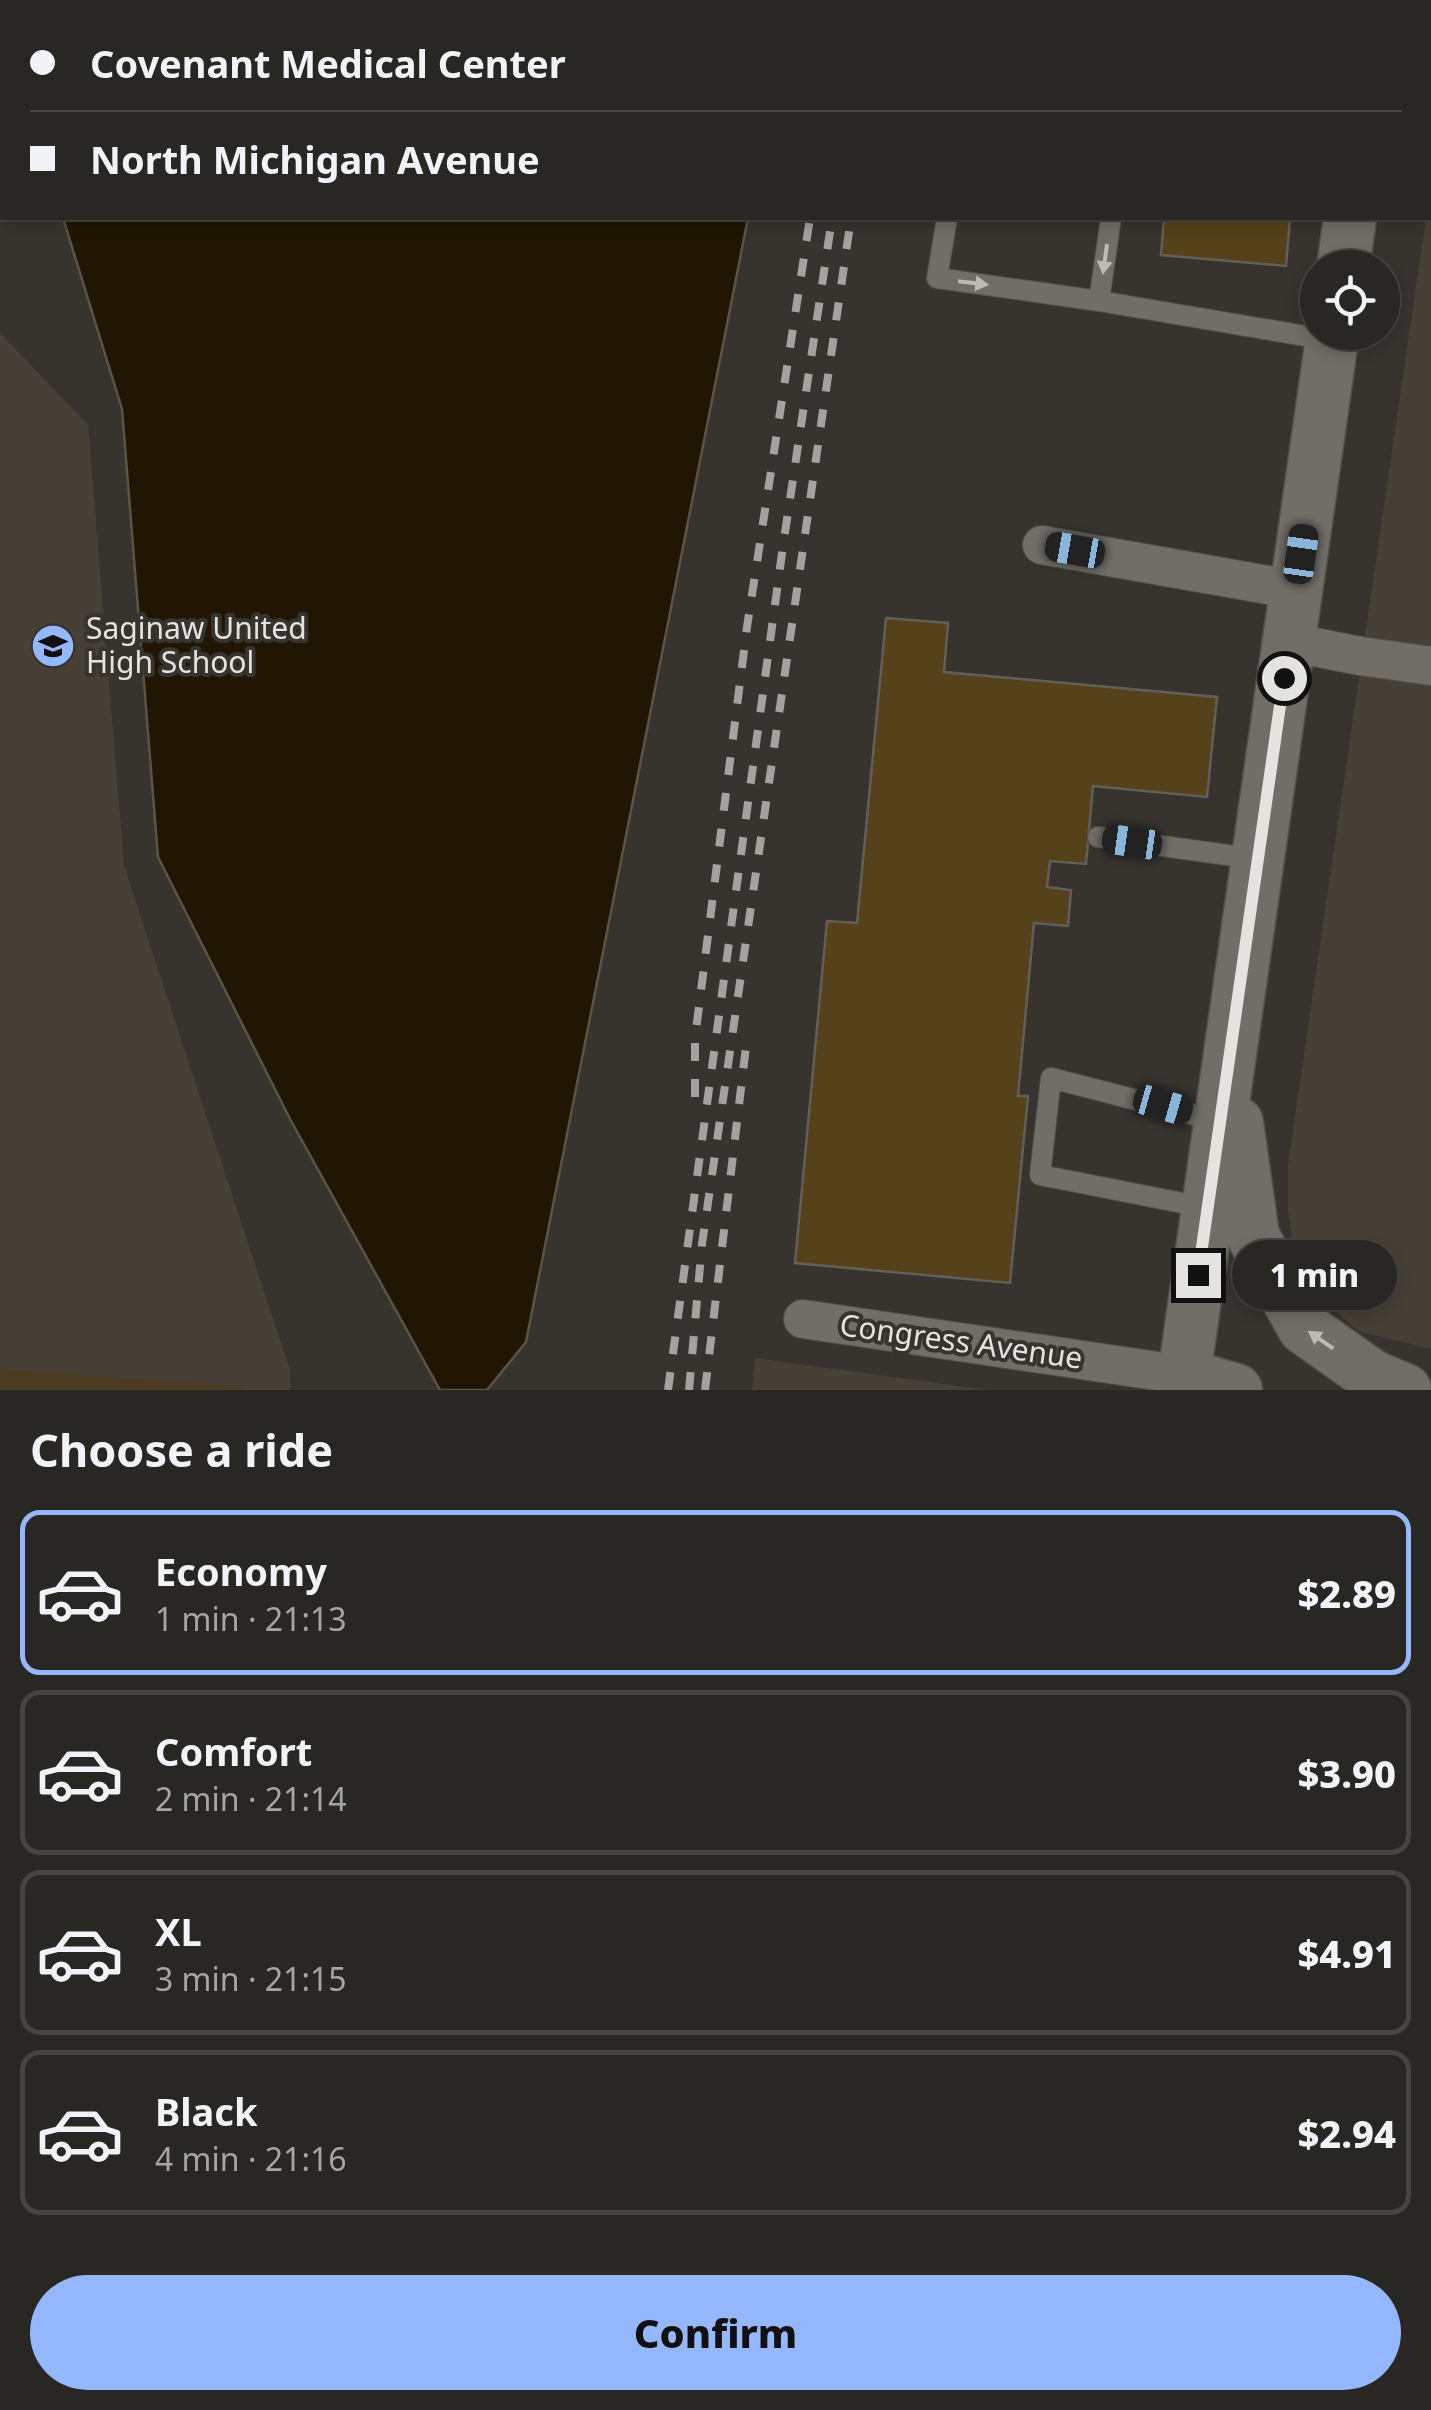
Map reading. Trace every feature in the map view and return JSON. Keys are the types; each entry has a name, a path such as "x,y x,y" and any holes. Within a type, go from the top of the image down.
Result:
{"main road":[{"path":"1346,250 1350,220"},
{"path":"1183,1382 1331,350"},
{"path":"1228,1064 1253,1236 1304,1328 1372,1376 1404,1390"},
{"name":"Congress Avenue","path":"1183,1382 1236,1390"}],"street":[{"path":"1042,545 1296,590"},
{"path":"1289,642 1431,666"},
{"name":"Congress Avenue","path":"803,1318 1183,1382"}],"lane":[{"path":"947,220 937,278 1300,331"},
{"path":"1099,300 1110,220"},
{"path":"1098,837 1258,859"},
{"path":"1208,1208 1040,1174 1051,1078 1220,1121"}],"shaded area":[{"path":"64,220 748,220 526,1342 487,1390 440,1390 290,1119 158,857 122,409"},
{"path":"1426,220 1431,220 1431,1349 1358,1331 1333,1309 1307,1274 1293,1245 1288,1165"},
{"name":"Saginaw United High School","path":"0,333 88,425 124,866 290,1370 290,1390 0,1390"},
{"path":"755,1358 988,1390 752,1390"},
{"path":"0,1369 243,1386 242,1390 0,1390"}],"building":[{"path":"1164,220 1290,220 1286,266 1161,255"},
{"path":"886,618 948,623 944,672 1217,697 1207,797 1093,786 1086,864 1050,861 1047,887 1071,890 1068,926 1034,923 1018,1096 1028,1096 1010,1283 795,1263 827,921 857,923"}],"railway":[{"path":"695,1097 695,1038 747,627 810,220"},
{"path":"668,1390 783,546 832,220"},
{"path":"689,1390 702,1244 851,220"},
{"path":"705,1390 747,1038"}],"place":[{"name":"Saginaw United High School","path":"53,646"}],"route":[{"path":"1198,1275 1284,678"}]}
